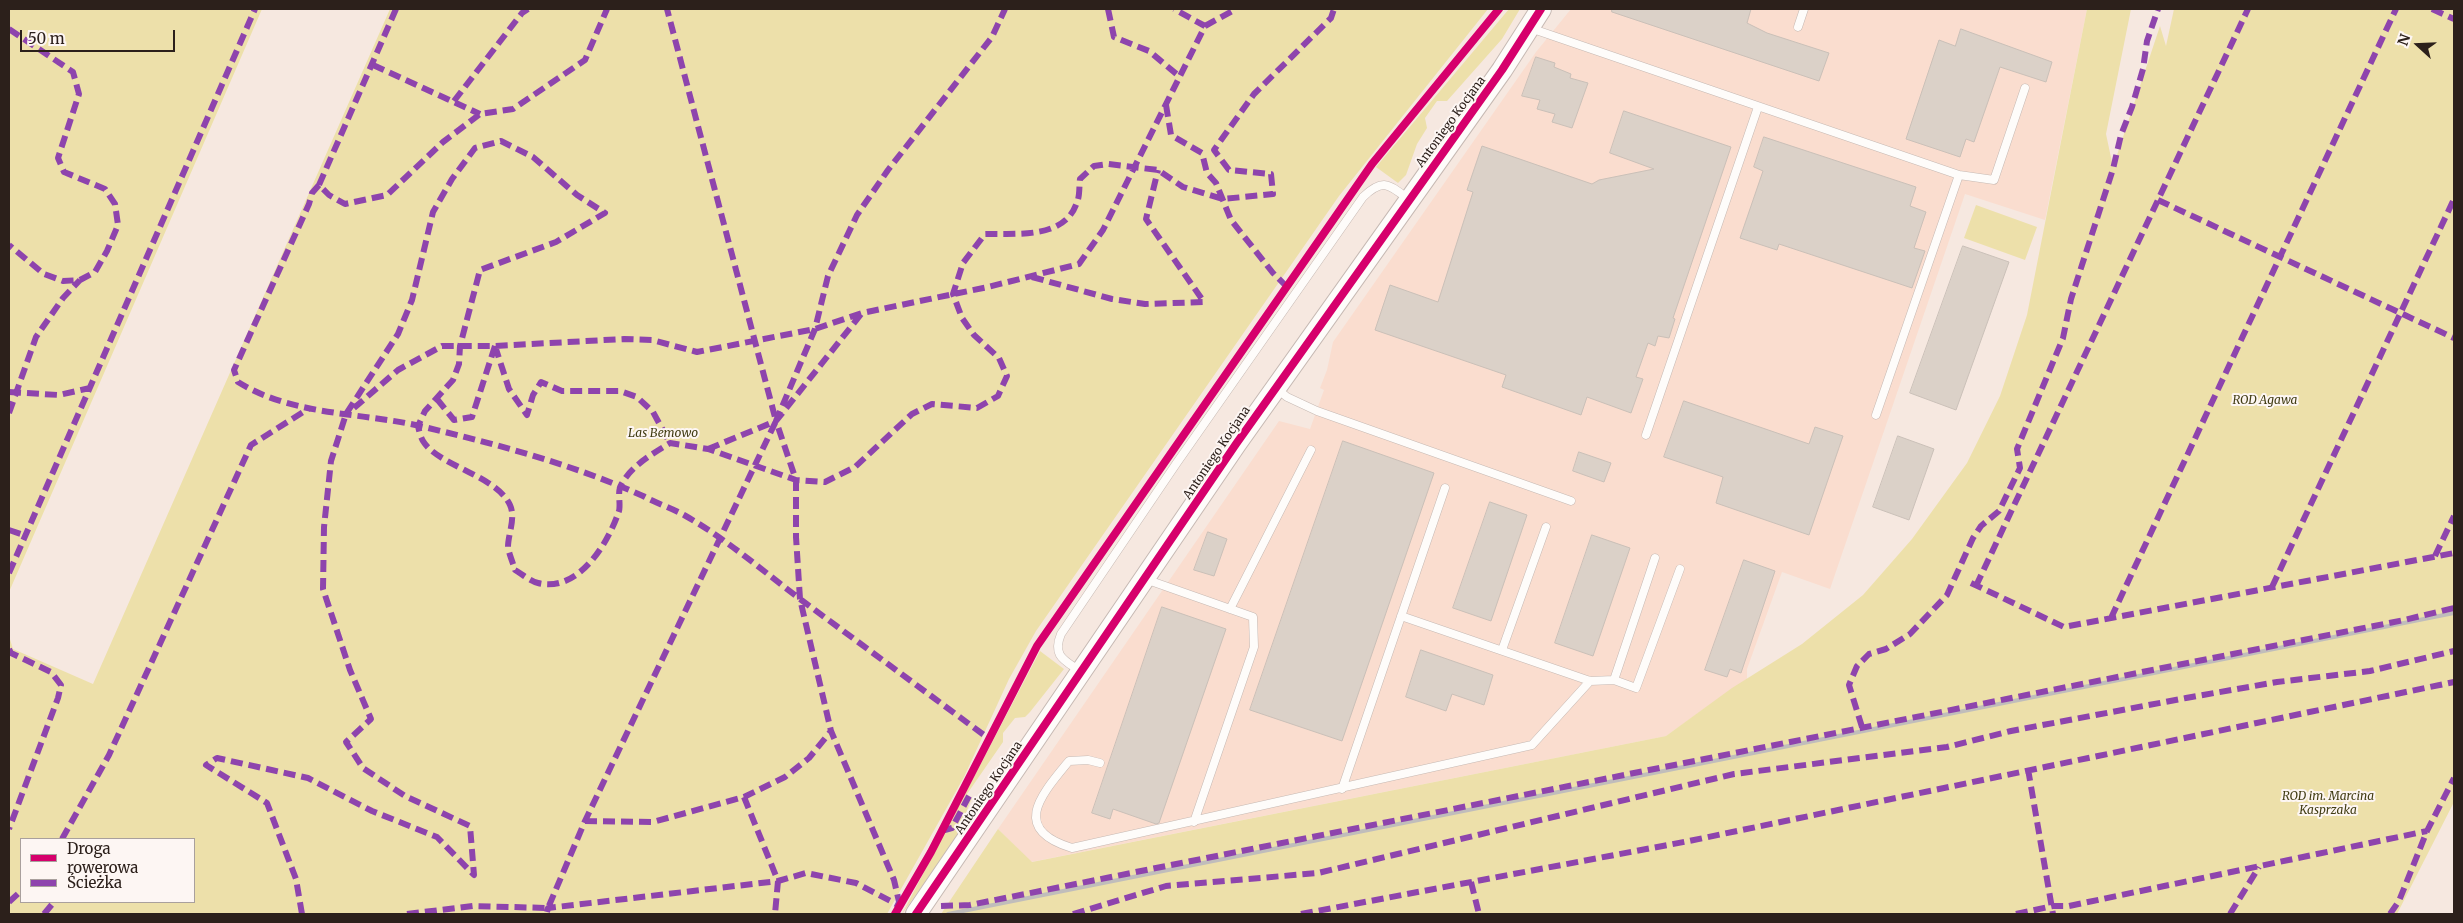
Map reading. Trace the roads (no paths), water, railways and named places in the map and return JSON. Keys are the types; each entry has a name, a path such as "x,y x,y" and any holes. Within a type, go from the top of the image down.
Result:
{"street":[{"name":"Antoniego Kocjana","path":"916,914 1276,388 1530,28 1541,9"}],"lane":[{"path":"1798,28 1804,9"},
{"path":"1530,28 1758,108 1959,175 1994,180 2025,88"},
{"path":"1646,435 1758,108"},
{"path":"1876,415 1959,175"},
{"path":"1082,672 1062,659 1058,652 1057,644 1061,634 1181,456 1363,197 1373,188 1382,184 1392,187 1409,200"},
{"path":"1276,388 1287,397 1317,411 1571,501"},
{"path":"1230,609 1311,450"},
{"path":"1342,789 1444,488"},
{"path":"1502,650 1546,527"},
{"path":"1614,680 1655,558"},
{"path":"1401,616 1590,681 1614,680 1636,688 1680,569"},
{"path":"1145,579 1253,617 1254,648 1194,822"},
{"path":"1100,763 1088,760 1069,761 1043,792 1037,804 1036,821 1044,835 1054,843 1072,848 1532,745 1590,681"}],"railway":[{"path":"948,914 2454,613"}],"park label":[{"name":"ROD Agawa","path":"2265,401"},
{"name":"Las Bemowo","path":"663,434"},
{"name":"ROD im. Marcina Kasprzaka","path":"2328,804"}]}
